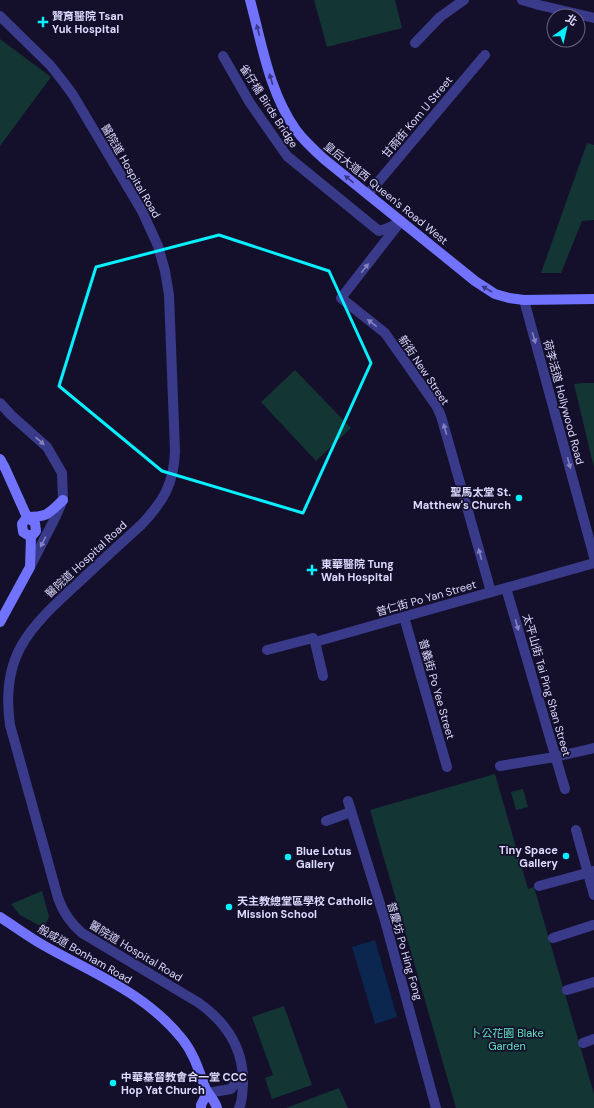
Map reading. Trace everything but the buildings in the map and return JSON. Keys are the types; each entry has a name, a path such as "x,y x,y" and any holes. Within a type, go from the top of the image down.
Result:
{"main road":[{"name":"皇后大道西 Queen's Road West","path":"250,0 270,79 277,97 297,131 310,146 401,222 485,288 495,294 524,300 594,299"},
{"path":"0,460 27,516 35,523 36,526 36,531 30,537 30,566 0,622"},
{"path":"27,516 42,516 52,511 63,500"},
{"name":"般咸道 Bonham Road","path":"0,917 43,945 117,984 160,1015 184,1041 193,1056 207,1093 216,1104 217,1108"},
{"path":"201,1108 207,1093"}],"street":[{"path":"415,43 440,17 464,0"},
{"path":"522,0 594,18"},
{"name":"醫院道 Hospital Road","path":"0,16 44,59 65,84 136,200 158,246 165,271 169,295 175,451 172,479 165,495 155,510 141,525 48,610 24,639 15,659 9,682 7,703 10,725 58,898 66,916 76,928 90,938 199,1003 216,1016 227,1030 240,1055 243,1073 242,1102 239,1108"},
{"name":"甘雨街 Kom U Street","path":"368,194 485,55"},
{"name":"雀仔橋 Birds Bridge","path":"224,56 250,103 287,156 379,231 401,222"},
{"name":"新街 New Street","path":"401,222 341,298 385,333 437,406 491,592"},
{"name":"荷李活道 Hollywood Road","path":"524,300 594,557"},
{"path":"0,403 11,415 47,446 62,473 63,500 56,518 30,566"},
{"name":"普仁街 Po Yan Street","path":"267,650 313,638 315,642 594,563"},
{"name":"太平山街 Tai Ping Shan Street","path":"506,588 565,789"},
{"name":"普義街 Po Yee Street","path":"404,617 448,767"},
{"path":"315,642 323,676"},
{"path":"500,766 555,757 594,748"},
{"name":"普慶坊 Po Hing Fong","path":"348,801 385,922 436,1108"},
{"path":"326,821 351,812"},
{"path":"576,830 591,872 594,895"},
{"path":"539,886 591,872"},
{"path":"553,938 593,925"},
{"path":"567,990 594,982"},
{"path":"583,1043 594,1039"},
{"path":"207,1093 230,1089 243,1073"}],"highlighted area":[{"path":"219,235 329,271 371,363 303,513 162,471 59,386 96,267"}],"green space":[{"path":"314,0 395,0 402,28 327,47"},
{"path":"0,39 51,77 0,146"},
{"path":"587,143 594,145 594,220 582,221 561,273 541,273"},
{"path":"295,370 351,428 316,461 261,402"},
{"path":"594,383 594,468 574,384"},
{"name":"卜公花園 Blake Garden","path":"495,774 528,889 534,887 594,1094 594,1108 456,1108 370,810"},
{"path":"523,789 528,807 516,810 511,792"},
{"path":"42,891 49,917 44,928 20,915 11,904"},
{"path":"284,1006 312,1085 272,1099 265,1078 273,1075 252,1017"},
{"path":"339,1088 348,1108 286,1108"}],"water":[{"path":"375,940 397,1017 375,1024 352,947"}],"place":[{"name":"贊育醫院 Tsan Yuk Hospital","path":"43,22"},
{"name":"聖馬太堂 St. Matthew's Church","path":"519,498"},
{"name":"東華醫院 Tung Wah Hospital","path":"312,570"},
{"name":"Tiny Space Gallery","path":"566,856"},
{"name":"Blue Lotus Gallery","path":"288,857"},
{"name":"天主教總堂區學校 Catholic Mission School","path":"229,907"},
{"name":"中華基督教會合一堂 CCC Hop Yat Church","path":"113,1083"}]}
